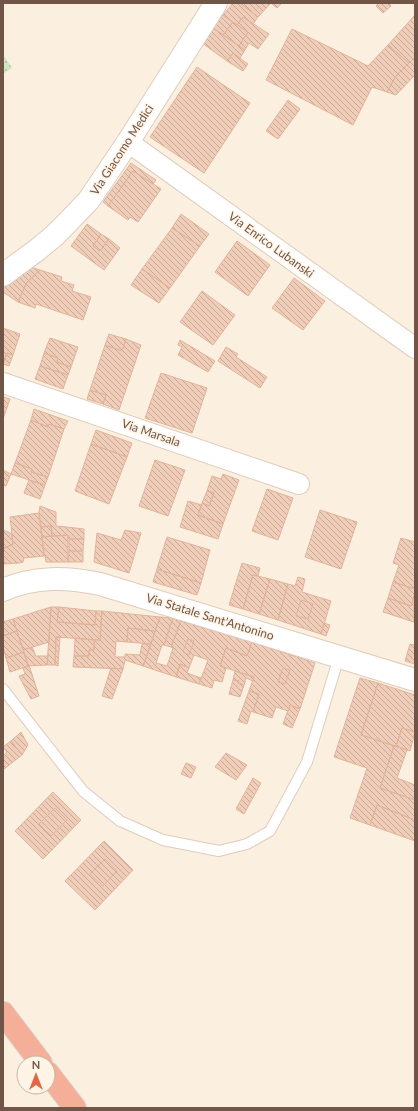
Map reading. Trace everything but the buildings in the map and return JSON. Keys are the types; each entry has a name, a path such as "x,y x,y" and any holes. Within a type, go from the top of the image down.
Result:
{"highway":[{"path":"3,1013 35,1055"},
{"path":"56,1083 75,1108"}],"street":[{"name":"Via Giacomo Medici","path":"3,275 54,236 89,200 128,142 216,3"},
{"name":"Via Enrico Lubanski","path":"128,142 415,348"},
{"name":"Via Marsala","path":"3,383 299,484"},
{"name":"Via Statale Sant'Antonino","path":"3,590 21,583 52,579 70,578 95,582 415,680"}],"lane":[{"path":"3,689 83,791 120,821 163,840 218,851 247,844 270,831 307,762 338,656"}],"green space":[{"path":"3,54 12,68 3,74"}]}
